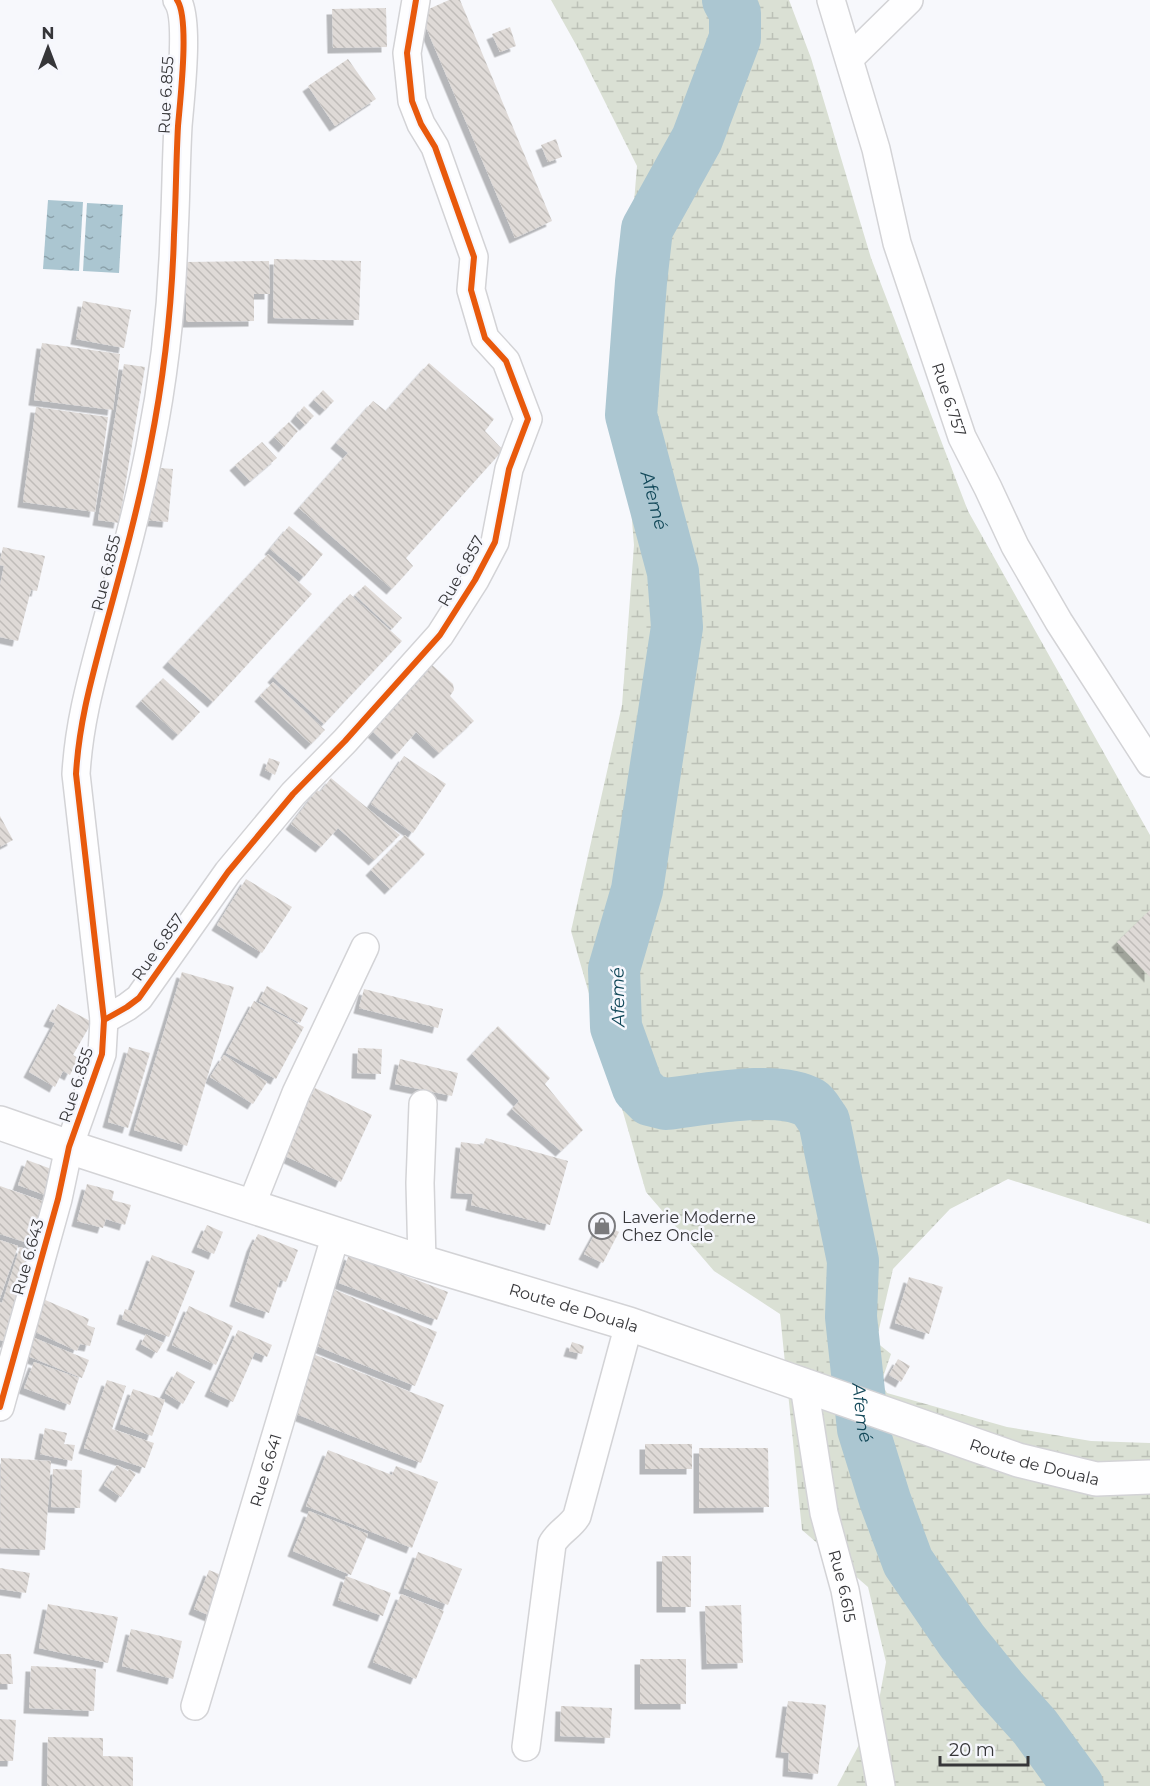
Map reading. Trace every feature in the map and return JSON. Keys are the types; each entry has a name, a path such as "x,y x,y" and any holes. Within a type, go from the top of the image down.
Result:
{"highway":[{"name":"Route de Douala","path":"0,1123 422,1262 629,1324 1018,1460 1096,1479 1150,1478"}],"street":[{"name":"Rue 6.855","path":"69,1147 102,1054 104,1020 76,774 78,744 85,700 125,553 150,447 165,361 174,236 182,64 181,5 177,0"},
{"name":"Rue 6.857","path":"104,1020 139,998 242,855 293,794 345,741 440,635 476,580 495,542 509,469 528,418 506,361 485,338 471,290 474,257 435,147 421,124 412,101 406,53 416,0"},
{"name":"Rue 6.757","path":"831,0 876,149 897,243 962,436 1015,546 1059,622 1150,763"},
{"path":"850,58 909,0"},
{"path":"251,1206 296,1093 365,947"},
{"path":"422,1262 420,1173 423,1104"},
{"name":"Rue 6.643","path":"0,1407 58,1199 69,1147"},
{"name":"Rue 6.641","path":"195,1706 336,1234"},
{"path":"526,1747 552,1544 556,1536 577,1516 629,1324"},
{"name":"Rue 6.615","path":"814,1390 824,1513 845,1590 881,1786"}],"green space":[{"path":"551,0 789,0 811,58 871,258 968,511 1150,835 1150,1224 1008,1179 950,1209 893,1269 876,1342 891,1354 881,1383 887,1393 1007,1427 1091,1441 1150,1443 1150,1786 837,1786 877,1711 886,1662 868,1587 802,1530 780,1314 714,1271 646,1192 571,931 622,705 634,545 620,372 637,166 579,50"}],"water":[{"path":"48,200 83,202 79,271 43,269"},
{"path":"87,203 123,205 119,273 83,271"}],"building":[{"path":"449,0 460,0 552,221 515,238 420,13"},
{"path":"386,8 387,47 333,48 332,9"},
{"path":"510,27 516,46 500,52 492,34"},
{"path":"348,59 376,99 335,126 308,86"},
{"path":"556,139 562,157 548,162 541,145"},
{"path":"274,259 361,261 359,320 273,318"},
{"path":"269,261 270,294 254,294 254,321 186,322 186,262"},
{"path":"83,301 131,310 124,348 76,339"},
{"path":"42,343 120,354 113,410 34,400"},
{"path":"429,363 494,419 485,431 503,450 406,558 413,566 392,589 299,508 348,453 336,443 373,401 386,411"},
{"path":"124,364 145,367 119,523 98,520"},
{"path":"323,390 334,401 325,410 314,400"},
{"path":"304,406 314,416 305,425 296,416"},
{"path":"36,407 108,417 95,512 23,502"},
{"path":"289,422 298,431 284,447 274,437"},
{"path":"262,442 277,458 250,481 235,465"},
{"path":"148,467 173,469 168,522 144,520"},
{"path":"289,526 323,554 304,577 270,549"},
{"path":"3,547 45,556 37,591 31,590 18,641 0,637 0,585 4,566 0,565 0,561"},
{"path":"268,554 312,594 213,702 168,662"},
{"path":"365,585 402,618 392,629 355,595"},
{"path":"350,594 402,641 324,724 273,677"},
{"path":"431,664 453,684 454,690 450,696 474,721 439,753 416,732 397,754 372,731"},
{"path":"163,678 200,712 178,735 141,701"},
{"path":"273,682 325,730 311,744 260,696"},
{"path":"404,756 446,784 413,833 371,804"},
{"path":"269,758 280,762 275,775 265,770"},
{"path":"331,778 400,835 374,860 338,828 321,847 291,824 317,790 320,792"},
{"path":"0,816 13,840 0,847"},
{"path":"405,835 425,854 390,889 371,870"},
{"path":"246,879 292,907 262,953 217,925"},
{"path":"1150,910 1150,977 1117,942"},
{"path":"182,972 234,987 187,1146 134,1130"},
{"path":"267,986 308,1008 300,1023 259,1001"},
{"path":"364,989 443,1009 438,1028 359,1008"},
{"path":"254,1001 304,1027 276,1079 226,1053"},
{"path":"58,1004 92,1022 73,1055 78,1058 70,1075 63,1071 55,1087 29,1072 55,1023 49,1021"},
{"path":"498,1026 550,1078 545,1084 583,1130 561,1151 512,1109 519,1101 472,1054"},
{"path":"129,1047 150,1053 128,1128 108,1122"},
{"path":"358,1048 382,1049 381,1074 357,1073"},
{"path":"224,1055 267,1082 253,1104 210,1077"},
{"path":"400,1059 458,1073 452,1096 395,1084"},
{"path":"315,1088 372,1115 341,1182 283,1155"},
{"path":"486,1138 568,1161 550,1225 471,1205 473,1194 456,1193 461,1142 483,1145"},
{"path":"27,1160 62,1173 53,1198 18,1185"},
{"path":"87,1184 114,1191 112,1200 131,1205 125,1225 106,1219 103,1228 77,1221"},
{"path":"0,1186 48,1203 34,1245 0,1234"},
{"path":"601,1223 619,1232 603,1263 584,1254"},
{"path":"207,1225 223,1232 214,1254 197,1247"},
{"path":"258,1234 298,1250 286,1282 280,1280 269,1313 235,1301"},
{"path":"0,1240 18,1246 0,1298"},
{"path":"20,1247 41,1254 12,1344 0,1340 0,1302 2,1303"},
{"path":"349,1254 448,1292 437,1320 339,1283"},
{"path":"152,1255 195,1271 169,1337 122,1319 125,1309 131,1311"},
{"path":"909,1277 943,1287 929,1334 895,1323"},
{"path":"335,1290 437,1332 415,1386 312,1344"},
{"path":"43,1299 89,1319 87,1325 95,1328 90,1346 80,1344 77,1351 31,1330"},
{"path":"189,1306 233,1326 216,1365 172,1345"},
{"path":"238,1330 272,1345 267,1357 255,1352 233,1402 210,1391"},
{"path":"146,1334 163,1343 157,1353 141,1344"},
{"path":"32,1337 89,1360 82,1378 25,1355"},
{"path":"572,1342 584,1346 582,1354 569,1351"},
{"path":"313,1354 444,1405 421,1463 291,1412"},
{"path":"898,1359 910,1366 901,1382 889,1375"},
{"path":"34,1362 79,1378 70,1405 24,1388"},
{"path":"177,1371 195,1382 183,1404 165,1393"},
{"path":"107,1380 126,1386 112,1429 154,1443 145,1468 84,1448"},
{"path":"133,1389 165,1400 152,1436 120,1424"},
{"path":"45,1428 67,1433 64,1444 75,1445 72,1461 40,1454"},
{"path":"645,1444 692,1444 692,1469 645,1469"},
{"path":"699,1448 768,1448 769,1507 699,1508"},
{"path":"328,1450 392,1475 396,1466 438,1482 412,1548 306,1506"},
{"path":"1,1458 51,1461 45,1550 0,1548"},
{"path":"117,1465 136,1474 121,1497 104,1485"},
{"path":"53,1469 82,1470 80,1508 51,1507"},
{"path":"309,1511 368,1534 351,1575 293,1551"},
{"path":"418,1552 462,1569 448,1605 404,1588"},
{"path":"662,1556 691,1556 691,1607 662,1607"},
{"path":"0,1568 30,1573 26,1593 0,1589"},
{"path":"209,1570 226,1577 211,1616 194,1609"},
{"path":"346,1576 391,1593 383,1616 338,1600"},
{"path":"401,1594 444,1611 416,1679 373,1662"},
{"path":"48,1604 118,1617 108,1663 39,1648"},
{"path":"741,1605 743,1663 707,1664 705,1606"},
{"path":"131,1629 182,1641 173,1679 122,1666"},
{"path":"0,1654 11,1654 13,1684 0,1684"},
{"path":"640,1659 686,1659 686,1704 640,1704"},
{"path":"31,1666 96,1669 94,1711 29,1708"},
{"path":"788,1701 826,1705 818,1774 788,1771 789,1753 781,1752"},
{"path":"561,1706 612,1708 610,1738 560,1736"},
{"path":"0,1719 16,1720 13,1761 0,1761"},
{"path":"48,1737 103,1738 103,1756 133,1757 133,1786 47,1786"}],"waterway":[{"name":"Afemé","path":"728,0 735,13 735,38 697,139 647,229 641,282 631,415 673,572 677,627 637,890 614,969 616,1027 638,1088 650,1100 666,1104 740,1095 796,1097 810,1103 824,1121 853,1261 851,1317 863,1429 885,1500 908,1562 962,1641 1035,1727 1078,1786"}],"cycle path":[{"path":"0,1407 58,1199 69,1147 102,1054 104,1020 76,774 86,702 140,493 163,368 171,288 184,41 181,10 177,0"},
{"path":"104,1020 139,998 228,872 293,794 345,741 440,635 475,580 495,542 509,469 528,419 506,361 485,338 471,290 474,257 435,147 421,124 412,101 407,53 416,0"}],"place":[{"name":"Laverie Moderne Chez Oncle","path":"602,1226"}]}
